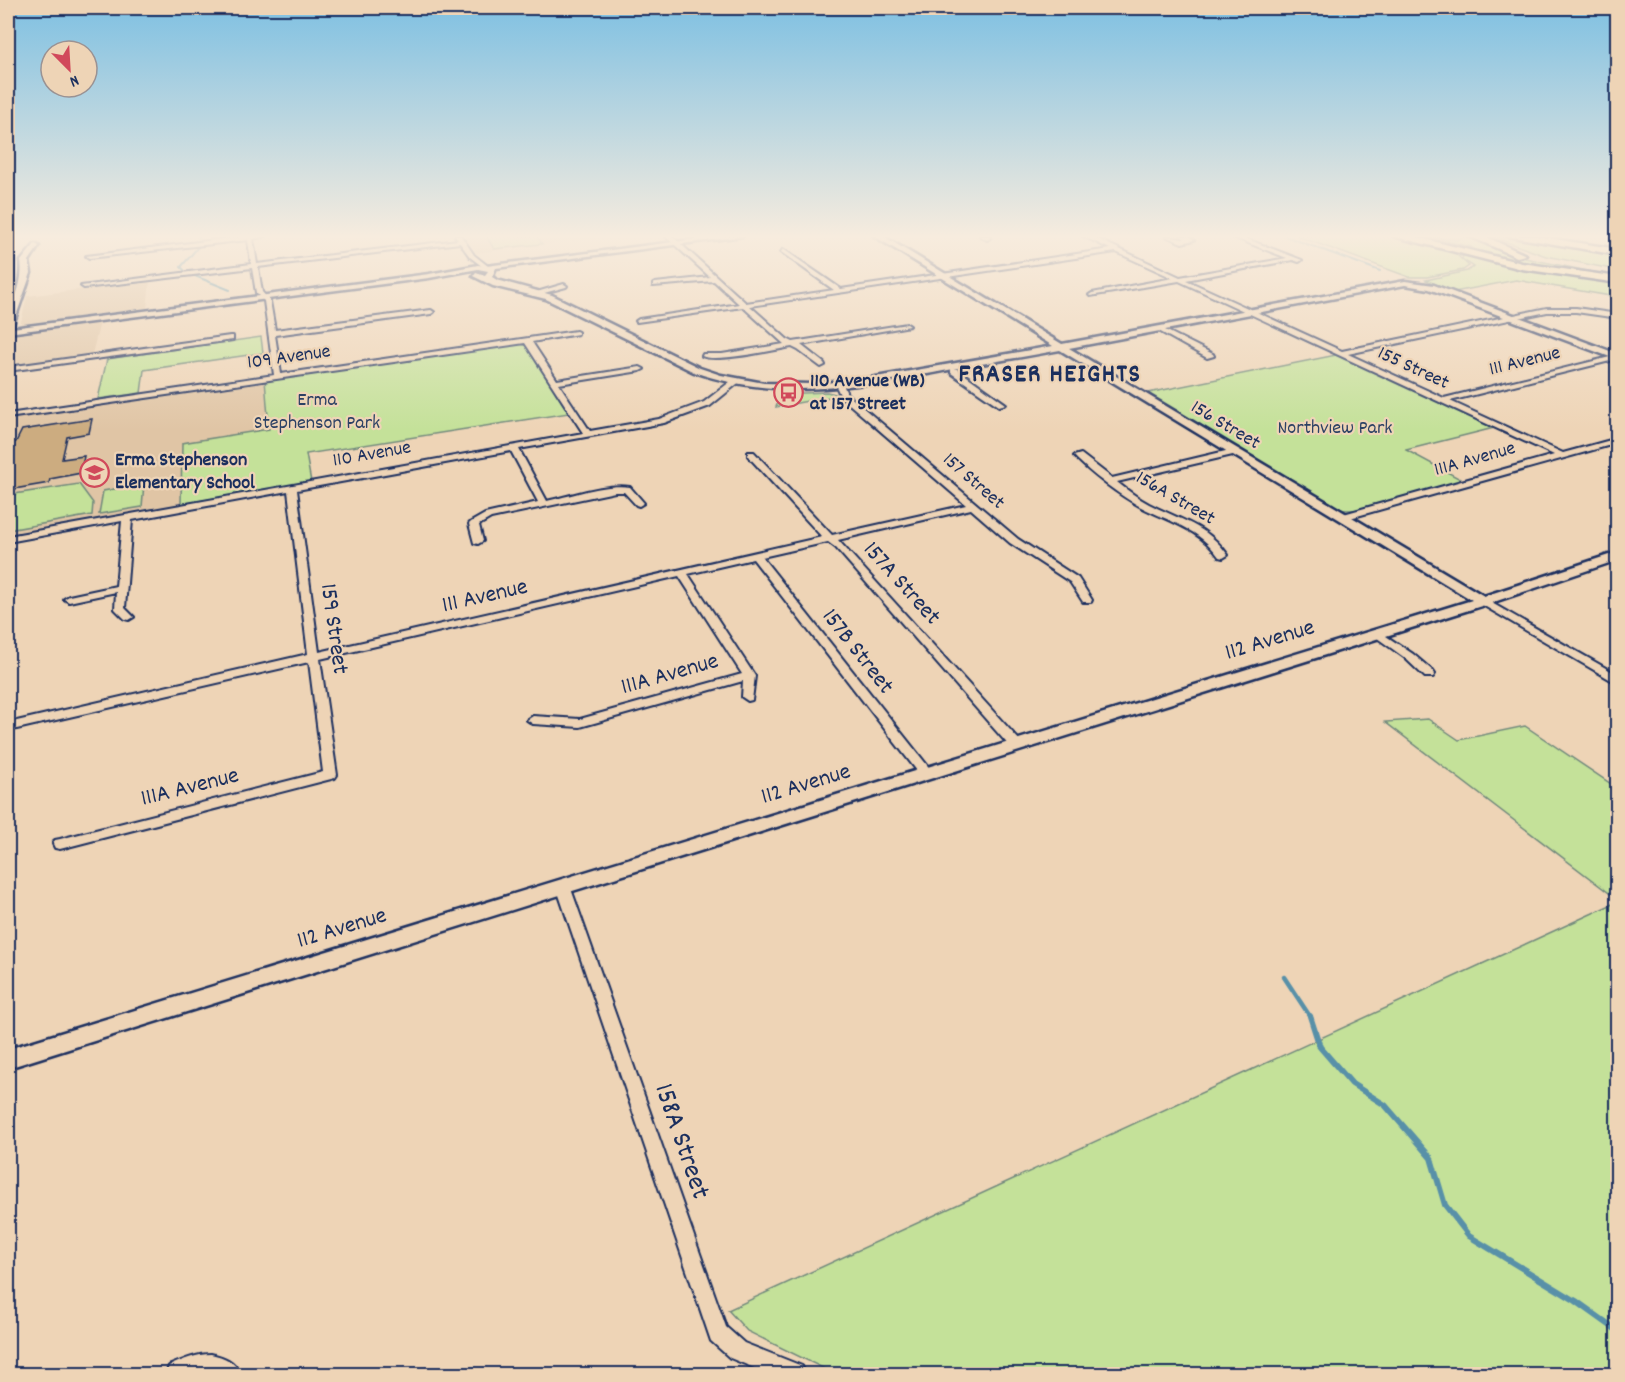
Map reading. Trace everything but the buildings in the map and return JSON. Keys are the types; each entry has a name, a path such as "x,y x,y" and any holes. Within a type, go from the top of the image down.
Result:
{"street":[{"path":"18,300 8,329 236,300"},
{"path":"266,300 278,376"},
{"path":"546,300 679,368 736,382 788,390 840,387 954,371 1316,300"},
{"path":"738,300 791,345 801,348 821,365"},
{"path":"639,321 782,300"},
{"name":"156 Street","path":"984,300 1483,602 1617,680"},
{"name":"155 Street","path":"1226,300 1563,456"},
{"path":"1465,300 1617,357"},
{"path":"1542,302 1554,309"},
{"path":"1339,354 1554,309 1617,316"},
{"path":"271,333 431,312"},
{"path":"706,356 908,326"},
{"path":"1162,331 1210,356"},
{"name":"109 Avenue","path":"8,416 576,333"},
{"path":"8,369 230,338"},
{"path":"527,340 588,434"},
{"path":"840,387 1065,349"},
{"name":"111 Avenue","path":"1441,401 1617,357"},
{"path":"954,371 996,360"},
{"path":"556,382 640,369"},
{"path":"954,371 1002,404"},
{"name":"110 Avenue","path":"8,539 662,421 707,404 736,382"},
{"name":"157 Street","path":"840,387 1014,541 1074,580 1087,600"},
{"name":"111A Avenue","path":"1343,517 1617,440"},
{"path":"514,448 544,504"},
{"path":"1112,481 1234,452"},
{"name":"157A Street","path":"751,454 1017,745"},
{"name":"156A Street","path":"1078,456 1142,503 1197,530 1213,542 1222,555"},
{"name":"159 Street","path":"292,488 330,776"},
{"path":"478,541 474,524 480,519 615,489 627,489 639,503"},
{"name":"111 Avenue","path":"8,727 972,506"},
{"path":"127,518 120,609 129,617"},
{"name":"112 Avenue","path":"8,1059 1483,602 1617,556"},
{"name":"157B Street","path":"756,557 926,773"},
{"path":"683,574 749,676 748,697"},
{"path":"69,599 122,588"},
{"path":"1377,633 1415,660 1429,674"},
{"name":"111A Avenue","path":"533,720 580,723 749,676"},
{"name":"111A Avenue","path":"60,844 330,776"},
{"name":"158A Street","path":"563,886 718,1334 737,1351 794,1374"},
{"path":"177,1374 203,1364 216,1365 229,1374"}],"shaded area":[{"path":"26,300 148,300 147,308 102,314 92,354 8,366 8,333 19,331"},
{"name":"Erma Stephenson Elementary School","path":"265,380 269,429 182,443 181,504 8,535 8,418"}],"green space":[{"path":"261,337 263,353 144,370 141,393 98,399 107,359"},
{"name":"Erma Stephenson Park","path":"520,344 527,346 569,413 306,454 311,482 181,504 182,443 269,429 265,380"},
{"name":"Northview Park","path":"1336,355 1498,427 1406,450 1464,481 1383,505 1350,510 1338,509 1151,398 1148,393"},
{"path":"827,392 840,395 776,407 781,394"},
{"path":"79,484 93,503 92,515 8,530 8,495"},
{"path":"144,484 142,507 99,514 103,491"},
{"path":"1428,719 1459,740 1525,726 1617,788 1617,899 1385,722"},
{"path":"1617,902 1617,1374 835,1374 747,1331 728,1310"}],"waterway":[{"path":"1284,977 1310,1017"},
{"path":"1310,1017 1320,1047 1352,1084 1385,1105 1431,1158 1445,1205 1469,1236 1576,1301 1618,1331"}],"place":[{"name":"110 Avenue (WB) at 157 Street","path":"789,393"},
{"name":"Erma Stephenson Elementary School","path":"94,473"}],"district":[{"name":"FRASER HEIGHTS","path":"1050,375"}]}
